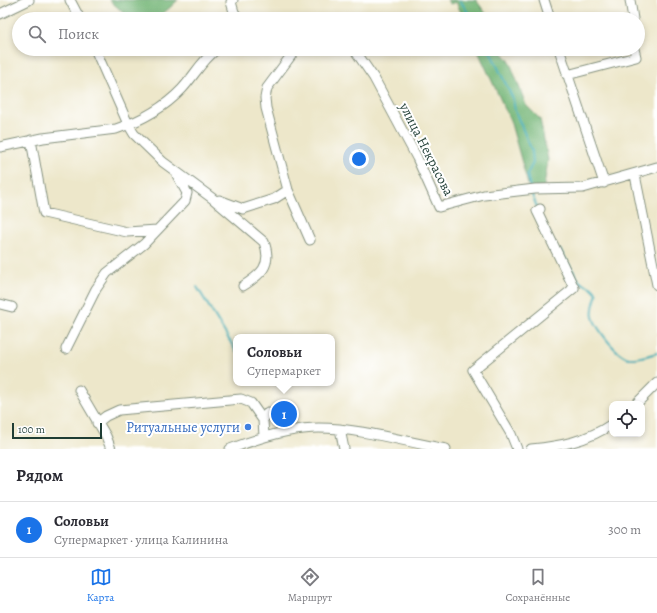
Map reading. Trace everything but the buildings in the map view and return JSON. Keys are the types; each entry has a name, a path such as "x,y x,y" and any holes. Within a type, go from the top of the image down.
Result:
{"street":[{"path":"0,14 29,0"},
{"path":"70,0 76,12"},
{"path":"233,0 231,2 234,12"},
{"path":"544,0 548,12"},
{"path":"630,0 632,12"},
{"path":"98,56 128,124 134,134 175,172 212,198 262,239 266,246 265,263 262,273 243,286"},
{"path":"0,147 31,140 108,130 128,124 169,101 183,88 198,68 210,56"},
{"path":"291,56 267,88 265,98 266,108 288,190 310,240"},
{"name":"улица Некрасова","path":"359,56 374,78 417,158 439,207 484,195 535,189 583,188 635,175 657,167"},
{"path":"561,56 604,183"},
{"path":"567,74 636,56"},
{"path":"31,140 44,213 127,232 157,230"},
{"path":"66,349 96,289 108,273 144,244 187,199 186,191 175,172"},
{"path":"635,175 657,285"},
{"path":"212,198 243,208 274,199 288,190"},
{"path":"517,449 511,434 473,370 574,288 538,210"},
{"path":"0,304 12,307"},
{"path":"639,401 657,383"},
{"path":"79,390 106,436 111,449"},
{"path":"97,423 106,416 119,410 241,399 251,403 265,416 264,436"},
{"path":"532,449 559,446 579,441 601,432 609,426"},
{"path":"230,449 264,436 318,428 340,429 446,449"},
{"path":"340,429 344,449"}],"green space":[{"path":"109,0 178,0 164,12 123,12"},
{"path":"447,0 476,0 485,12 461,12 456,2 450,4"},
{"path":"480,56 505,56 509,60 526,105 540,119 548,160 544,186 529,188 510,120"}],"waterway":[{"path":"460,0 468,12"},
{"path":"492,56 513,99 515,111 532,151 533,163 527,174 530,187"},
{"path":"532,195 537,207"},
{"path":"560,250 580,282 592,288 597,293 593,308 593,317 603,335 619,353 629,358 657,353"},
{"path":"197,287 233,346"}],"place":[{"name":"Соловьи","path":"284,414"},
{"name":"Ритуальные услуги","path":"248,427"}]}
